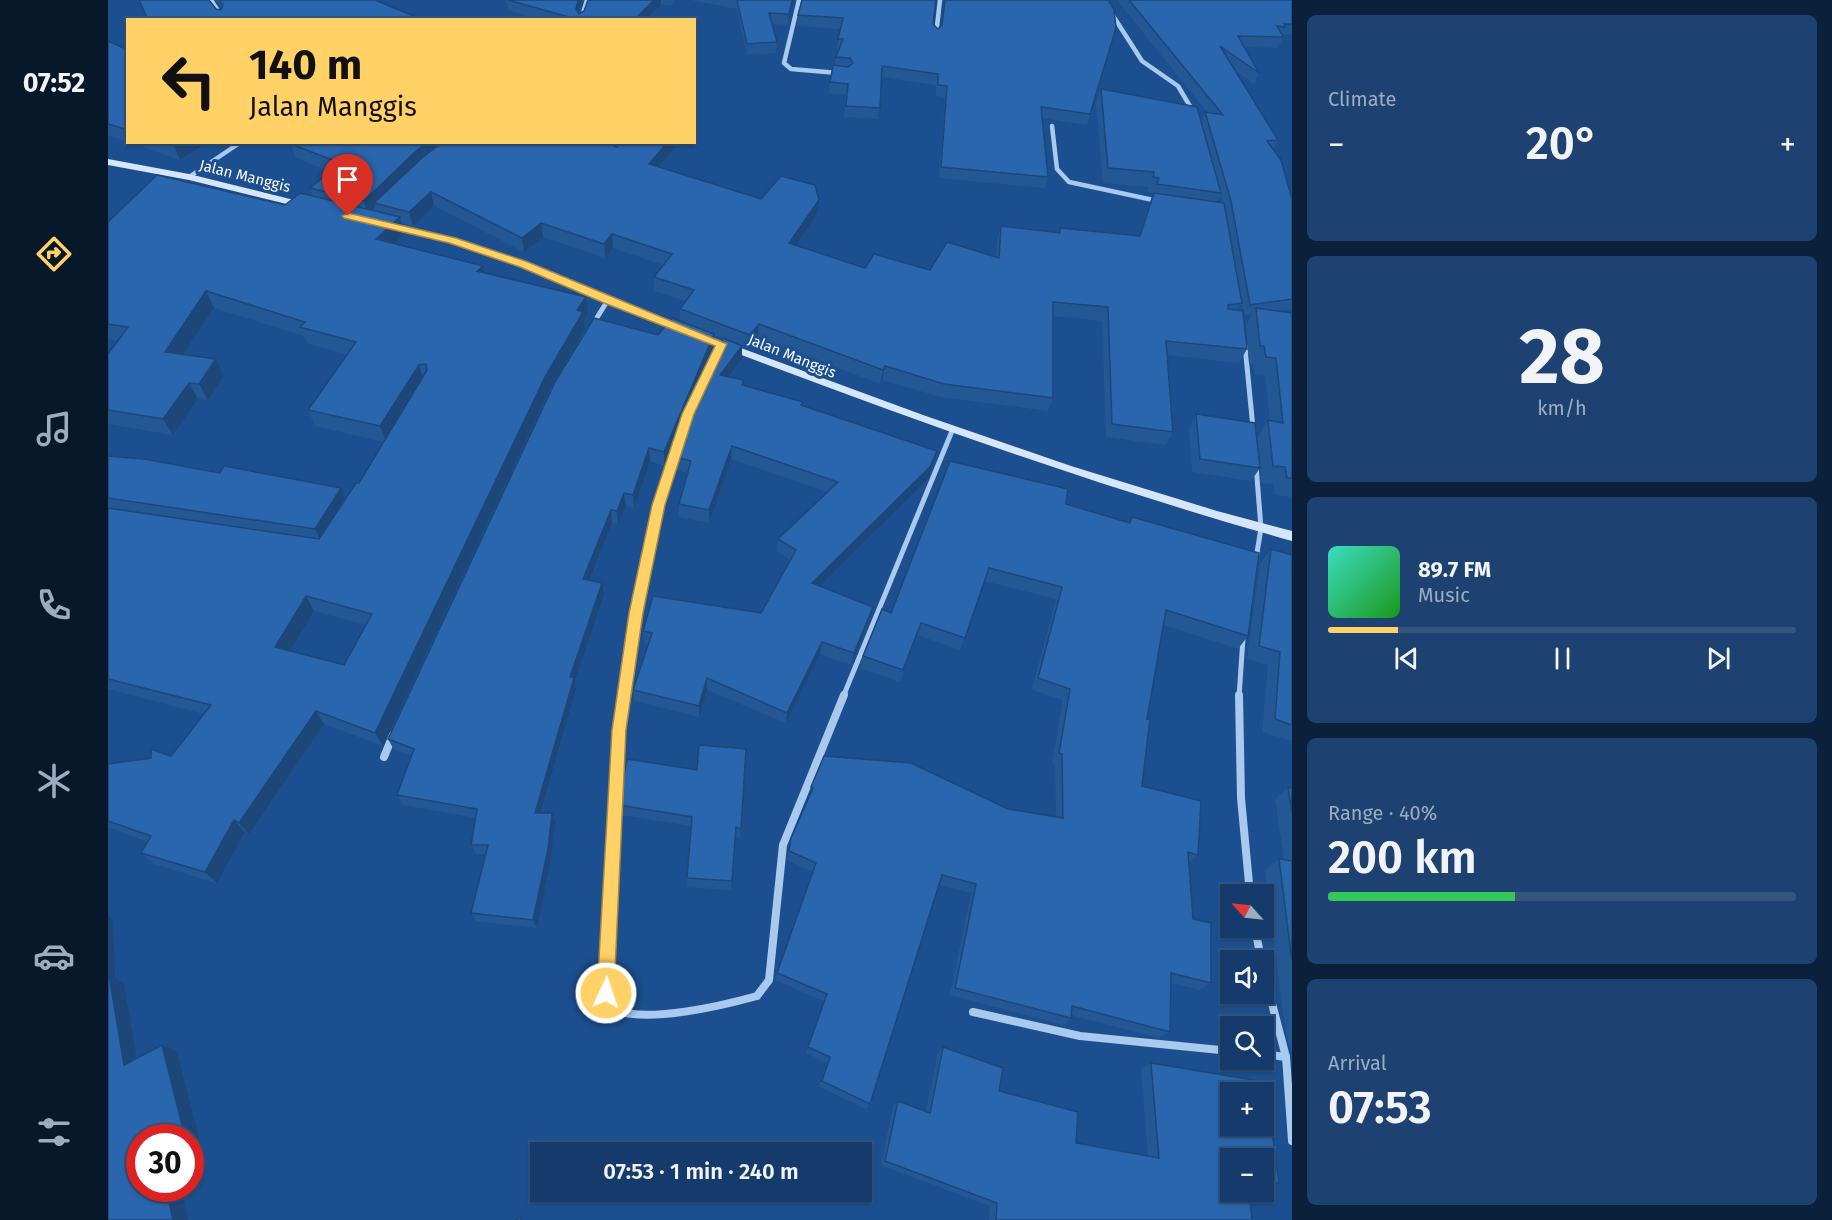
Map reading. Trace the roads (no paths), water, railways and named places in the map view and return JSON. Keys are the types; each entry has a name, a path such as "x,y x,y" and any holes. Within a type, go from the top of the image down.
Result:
{"street":[{"path":"212,0 223,18"},
{"path":"582,18 587,0"},
{"path":"800,0 784,57 786,67 847,73"},
{"path":"936,36 940,0"},
{"path":"1103,0 1142,61 1149,68 1182,88 1197,123"},
{"path":"1052,126 1057,169 1070,182 1096,190 1164,202"},
{"path":"189,177 238,144"},
{"name":"Jalan Manggis","path":"108,162 189,177 310,207"},
{"name":"Jalan Manggis","path":"379,224 452,240 524,264 608,300 952,431 1292,536"},
{"path":"590,331 608,300"},
{"path":"1244,337 1254,441"},
{"path":"721,344 688,414 662,493 636,613 619,730 608,945 606,993 610,1007 617,1011 637,1015 742,1000 757,996 764,990 769,980 777,919 783,844 952,431"},
{"path":"1253,572 1261,528 1256,463"},
{"path":"1245,627 1239,681 1237,755 1249,884"},
{"path":"384,756 399,724"},
{"path":"1272,1004 1286,1057 1292,1141"},
{"path":"973,1012 1080,1036 1220,1050"},
{"path":"1274,1055 1286,1057"}]}
